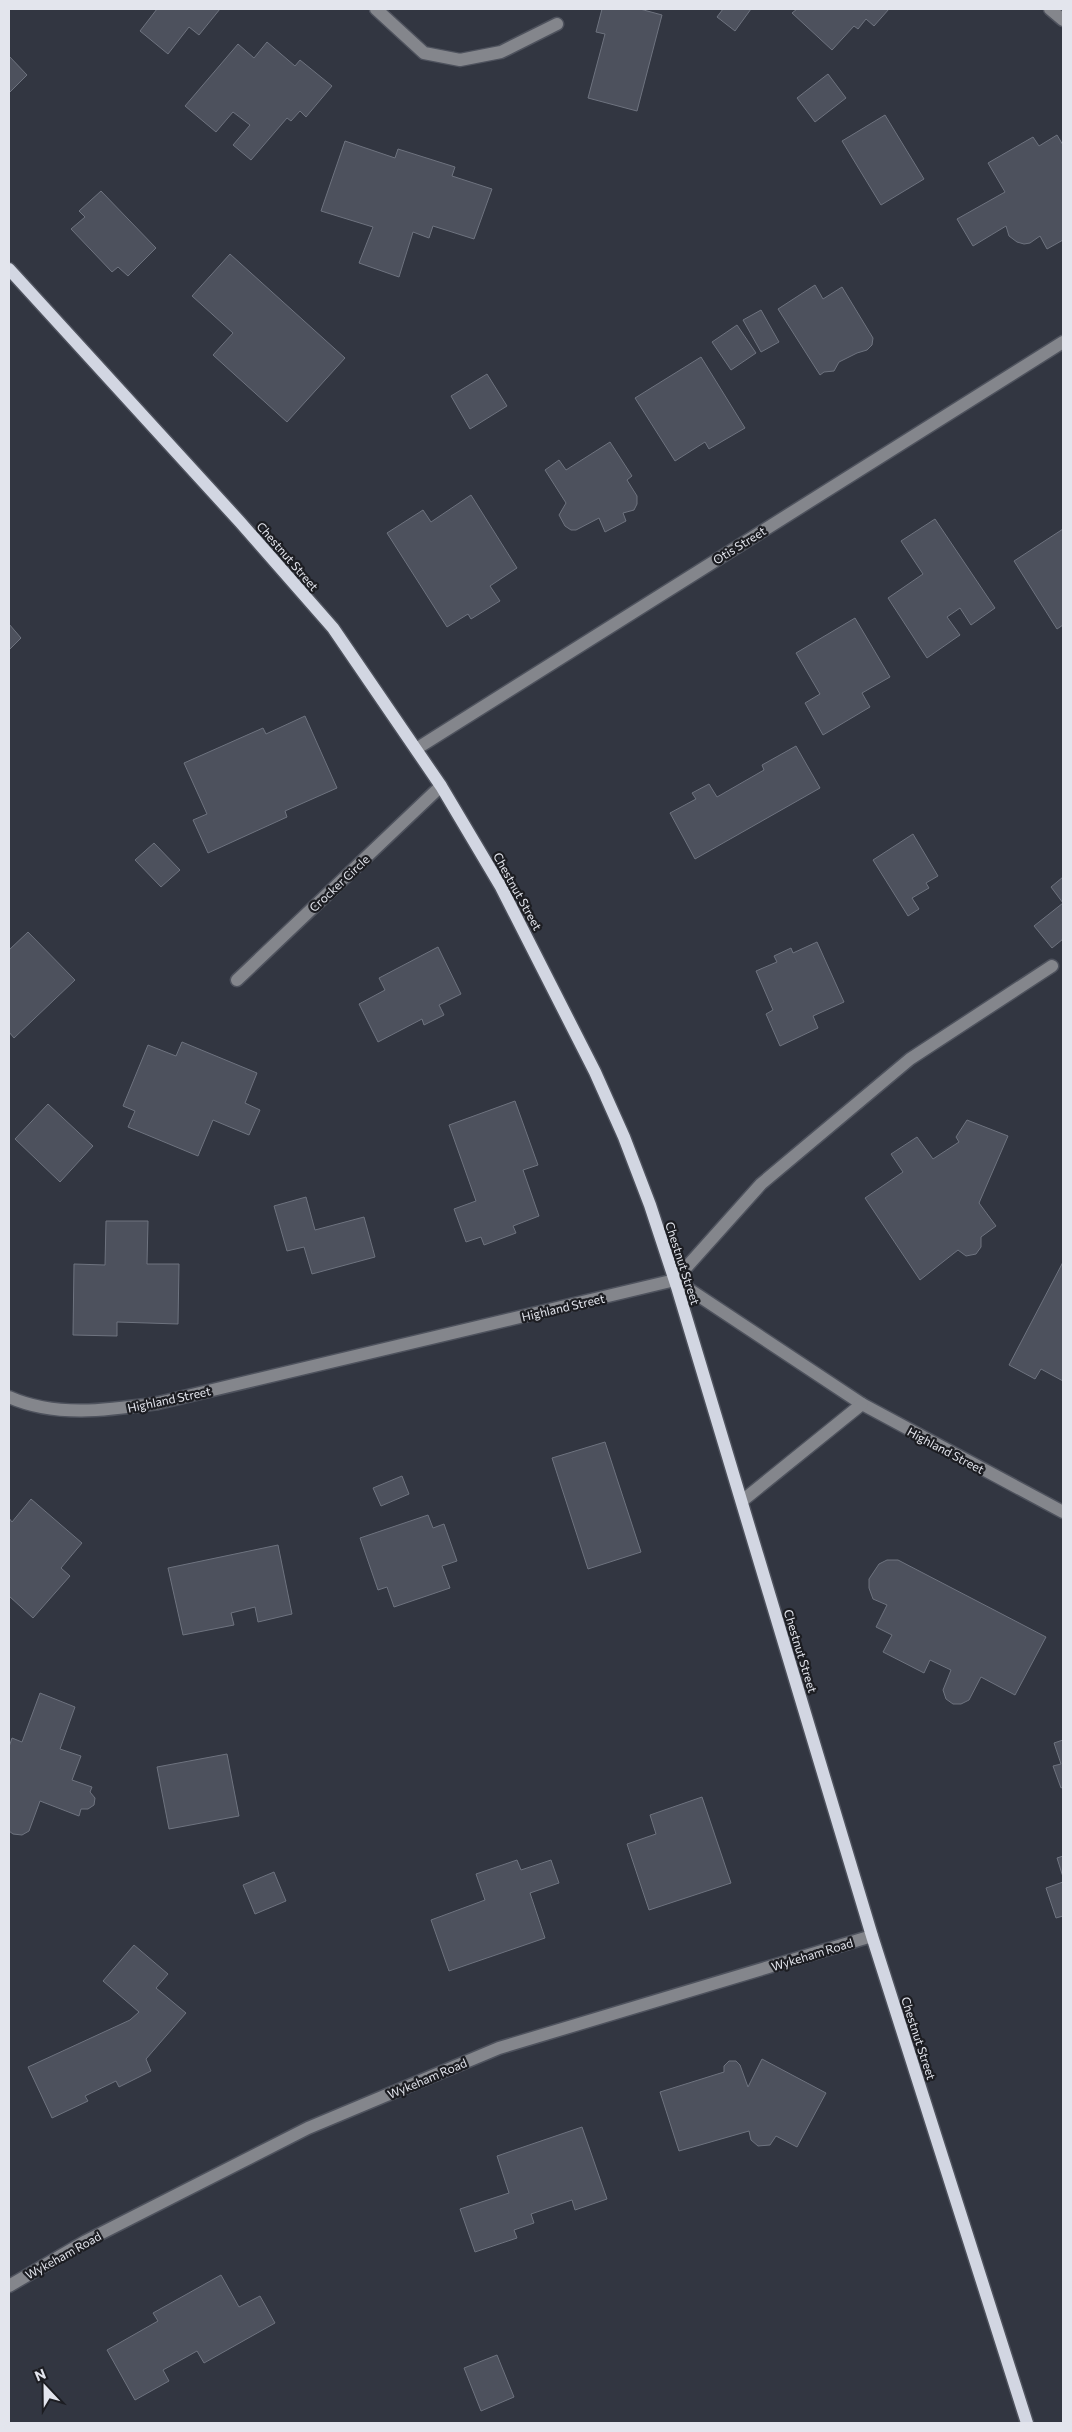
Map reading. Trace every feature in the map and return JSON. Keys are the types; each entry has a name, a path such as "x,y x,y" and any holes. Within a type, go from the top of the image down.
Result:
{"main road":[{"name":"Chestnut Street","path":"9,269 240,522 333,628 441,786 502,887 595,1072 631,1154 675,1280 872,1936 1027,2423"}],"street":[{"path":"376,9 424,53 460,60 501,52 557,24"},
{"path":"1050,9 1063,20"},
{"name":"Otis Street","path":"416,749 1063,342"},
{"name":"Crocker Circle","path":"237,980 441,786"},
{"path":"675,1280 762,1184 910,1059 1052,966"},
{"name":"Highland Street","path":"9,1397 59,1410 108,1410 158,1403 675,1280 862,1404 1063,1512"},
{"path":"742,1501 862,1404"},
{"name":"Wykeham Road","path":"9,2286 86,2241 308,2128 500,2048 872,1936"}],"building":[{"path":"157,9 220,9 199,35 189,27 168,54 140,31"},
{"path":"602,9 640,9 662,15 637,111 588,98 605,34 596,32"},
{"path":"723,9 751,9 735,31 717,17"},
{"path":"797,9 889,9 874,26 866,19 858,29 854,26 832,50 792,13"},
{"path":"267,42 295,66 300,60 332,86 306,117 300,111 291,121 287,118 251,160 233,145 250,125 233,112 216,132 185,106 238,44 254,58"},
{"path":"9,56 27,75 9,93"},
{"path":"828,74 846,98 815,122 797,98"},
{"path":"885,115 924,179 881,205 842,141"},
{"path":"1057,135 1063,145 1063,240 1047,249 1040,236 1030,243 1024,244 1017,242 1009,236 1006,226 973,246 957,219 1005,192 988,163 1033,137 1039,146"},
{"path":"345,141 395,158 398,149 455,167 452,176 492,189 474,239 433,226 429,238 413,232 399,277 359,263 373,227 321,211"},
{"path":"101,191 156,248 128,276 118,267 112,272 71,229 85,217 79,211"},
{"path":"230,254 345,358 287,422 213,355 233,333 192,296"},
{"path":"815,285 823,299 842,287 873,338 872,345 867,350 839,362 834,371 824,372 820,375 778,309"},
{"path":"761,310 779,342 761,352 743,320"},
{"path":"737,325 756,353 731,370 712,342"},
{"path":"701,357 745,428 709,449 705,442 675,461 635,398"},
{"path":"487,374 507,406 470,429 451,396"},
{"path":"610,442 632,476 627,480 637,496 637,504 634,510 623,513 626,521 605,532 599,518 576,530 571,530 565,526 559,515 566,503 545,470 559,460 566,470"},
{"path":"471,495 517,568 490,586 500,601 471,619 468,614 447,627 387,533 423,510 431,522"},
{"path":"935,519 995,608 971,625 960,608 947,617 960,635 927,658 888,598 923,574 901,541"},
{"path":"1063,529 1063,625 1057,629 1014,561"},
{"path":"855,618 890,677 862,693 870,707 823,735 805,703 820,694 796,653"},
{"path":"9,624 21,638 9,650"},
{"path":"305,716 337,788 285,811 287,817 208,853 193,820 207,814 184,763 263,728 266,734"},
{"path":"796,746 820,788 695,859 670,813 696,799 692,793 709,784 717,797 764,770 762,765"},
{"path":"913,834 938,876 926,883 929,888 912,898 919,909 908,916 873,860"},
{"path":"154,843 180,870 161,887 135,860"},
{"path":"1063,877 1063,903 1051,887"},
{"path":"1063,903 1063,939 1052,948 1034,926"},
{"path":"28,932 75,980 14,1038 9,1032 9,950"},
{"path":"817,942 844,1002 813,1016 818,1028 780,1046 766,1014 773,1010 756,971 777,962 774,956 791,948 793,953"},
{"path":"438,947 461,994 439,1005 444,1015 424,1025 422,1019 378,1042 359,1004 385,990 379,978"},
{"path":"182,1042 257,1073 245,1103 260,1110 249,1135 213,1120 198,1156 128,1127 135,1111 123,1106 148,1045 176,1056"},
{"path":"515,1101 538,1165 523,1170 539,1216 513,1226 516,1233 484,1245 481,1237 466,1242 454,1209 476,1201 449,1125"},
{"path":"48,1104 93,1146 60,1182 15,1139"},
{"path":"967,1120 1008,1136 979,1203 996,1226 981,1237 981,1247 976,1254 966,1256 958,1250 920,1280 865,1198 903,1172 891,1154 917,1137 933,1159 959,1142 956,1137"},
{"path":"306,1197 315,1230 364,1217 375,1257 312,1274 304,1247 287,1251 274,1206"},
{"path":"106,1221 148,1221 147,1264 179,1264 178,1324 117,1322 117,1336 73,1335 74,1264 105,1265"},
{"path":"1063,1262 1063,1381 1041,1369 1035,1379 1009,1365"},
{"path":"605,1442 641,1552 588,1569 552,1458"},
{"path":"402,1476 409,1494 381,1506 373,1488"},
{"path":"31,1499 82,1543 61,1568 70,1576 33,1618 9,1596 9,1518 12,1522"},
{"path":"428,1515 433,1528 444,1524 457,1561 442,1566 450,1588 394,1607 387,1587 378,1590 360,1538"},
{"path":"278,1545 292,1614 258,1622 255,1607 231,1613 234,1625 183,1635 168,1568"},
{"path":"887,1560 898,1560 1046,1637 1015,1695 981,1677 969,1700 961,1704 953,1704 946,1699 943,1690 951,1670 930,1660 924,1673 883,1652 892,1635 876,1627 887,1605 873,1599 869,1588 869,1579 879,1564"},
{"path":"40,1693 75,1707 60,1749 81,1756 72,1780 92,1787 90,1792 95,1798 94,1805 88,1809 81,1809 79,1816 40,1801 29,1831 22,1835 13,1834 9,1831 9,1747 12,1738 22,1742"},
{"path":"1063,1740 1063,1787 1061,1788 1053,1766 1061,1764 1054,1743"},
{"path":"227,1754 239,1816 169,1829 157,1767"},
{"path":"702,1797 731,1883 649,1910 627,1844 656,1834 650,1815"},
{"path":"1063,1856 1063,1877 1057,1858"},
{"path":"517,1860 521,1870 551,1860 559,1883 530,1893 545,1938 449,1971 431,1920 485,1900 476,1874"},
{"path":"274,1872 286,1901 255,1914 243,1885"},
{"path":"1063,1882 1063,1916 1056,1918 1046,1888"},
{"path":"134,1945 168,1974 156,1988 186,2013 146,2059 151,2071 119,2087 116,2081 85,2096 88,2101 52,2118 28,2067 130,2020 139,2012 103,1981"},
{"path":"762,2059 826,2093 797,2147 776,2136 770,2145 758,2146 751,2140 749,2131 679,2151 660,2092 724,2072 724,2066 729,2061 736,2061 740,2065 748,2087"},
{"path":"582,2127 607,2199 575,2210 572,2200 531,2214 534,2223 514,2230 517,2238 475,2252 460,2209 509,2193 497,2156"},
{"path":"221,2275 239,2307 260,2296 275,2323 204,2363 197,2351 163,2370 169,2381 135,2400 107,2350 158,2321 153,2313"},
{"path":"497,2355 514,2397 481,2411 464,2368"}]}
